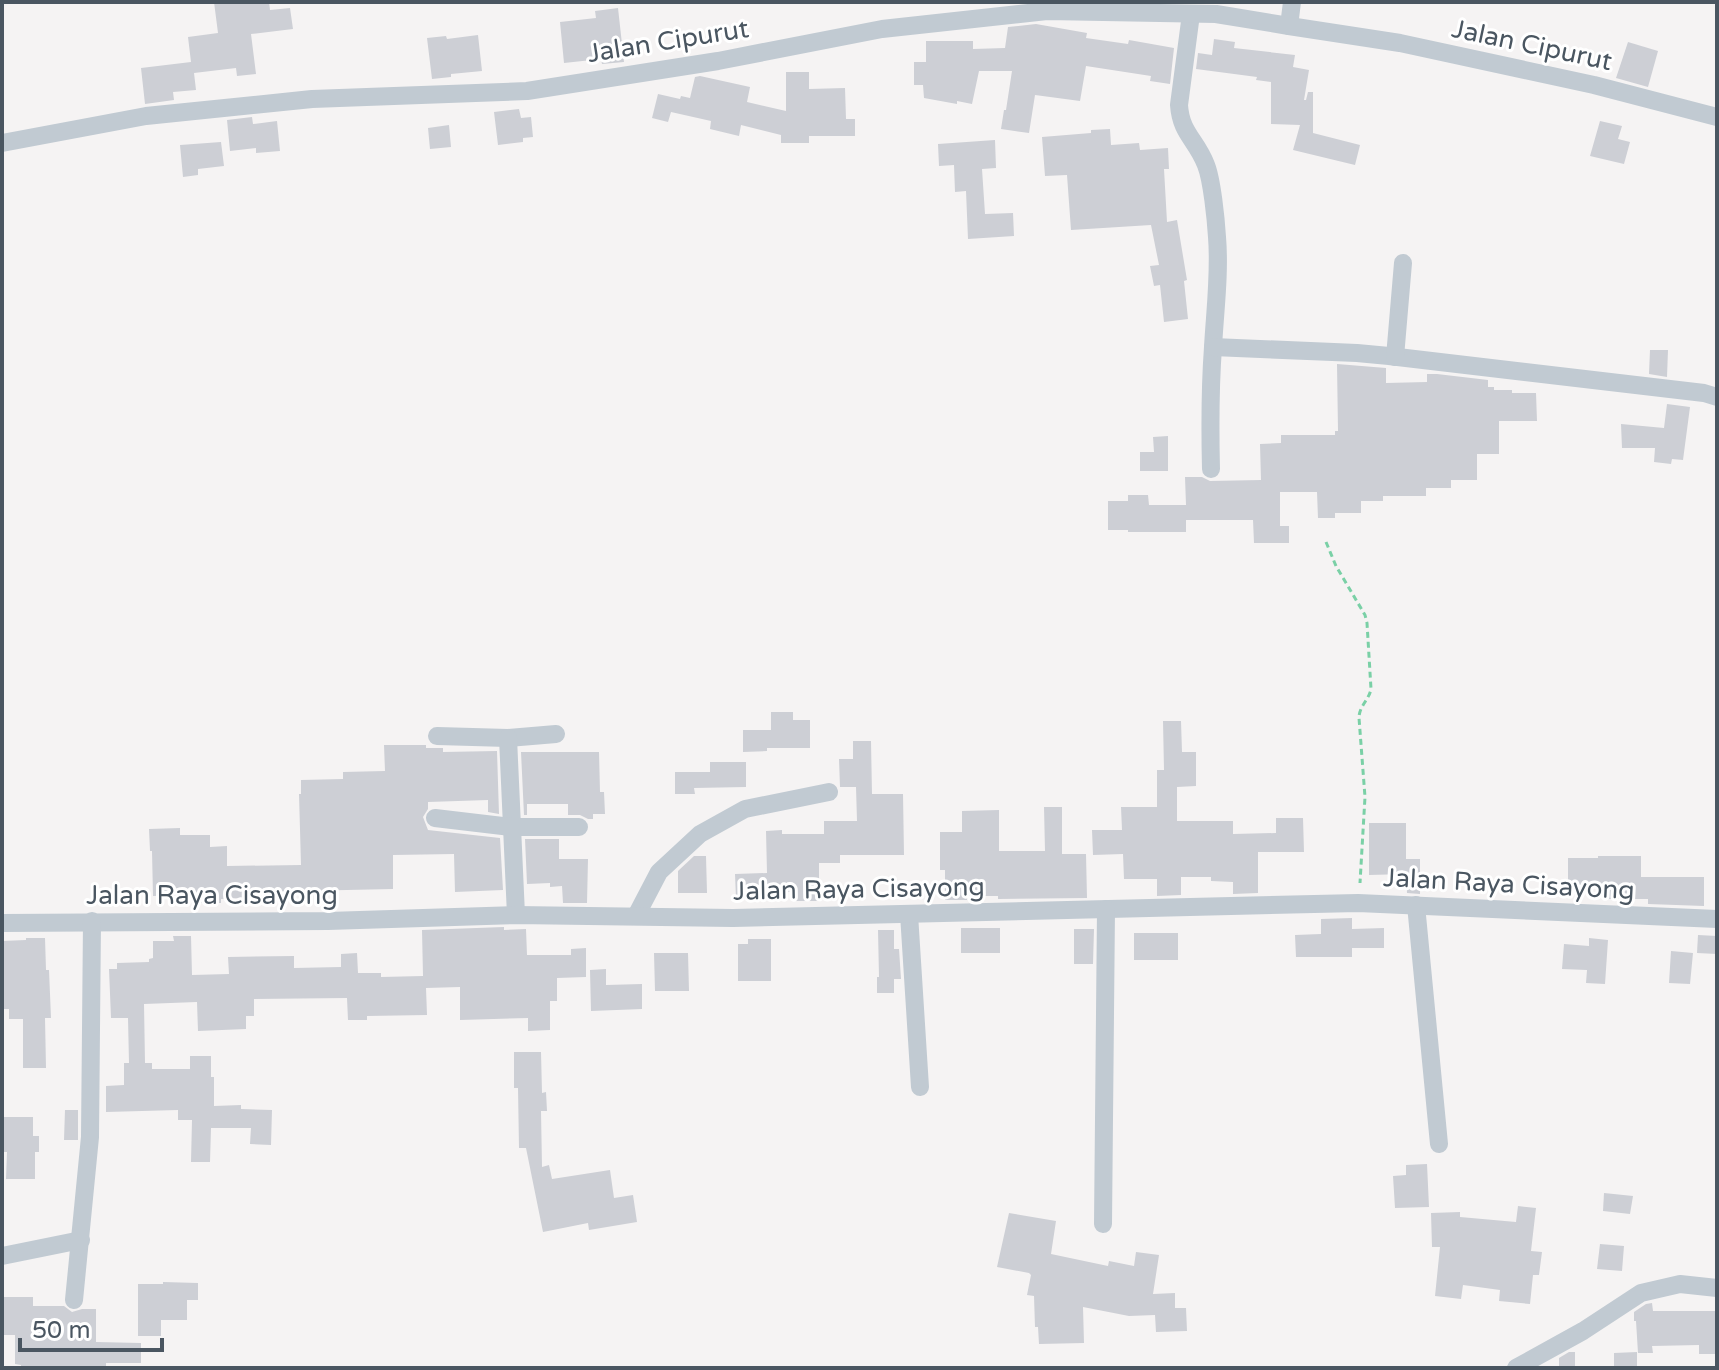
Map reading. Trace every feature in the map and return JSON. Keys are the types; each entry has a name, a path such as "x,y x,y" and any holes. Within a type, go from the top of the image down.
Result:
{"street":[{"path":"1289,26 1292,2"},
{"name":"Jalan Cipurut","path":"2,143 146,116 297,101 527,91 718,61 882,29 1047,11 1216,14 1400,43 1594,85 1717,117"},
{"path":"1191,14 1180,117 1208,168 1217,239 1211,469"},
{"path":"1395,357 1403,263"},
{"path":"1213,347 1357,353 1717,397"},
{"path":"437,736 508,738 556,734"},
{"path":"508,738 516,915"},
{"path":"636,916 659,872 700,834 745,809 829,792"},
{"path":"435,818 511,827 579,827"},
{"name":"Jalan Raya Cisayong","path":"2,923 224,922 516,915 733,918 1358,903 1717,919"},
{"path":"1416,905 1439,1144"},
{"path":"1103,1224 1106,909"},
{"path":"909,914 920,1087"},
{"path":"74,1300 90,1137 92,921"},
{"path":"2,1256 81,1240"},
{"path":"1516,1368 1583,1331 1641,1293 1680,1284 1717,1288"}],"path":[{"path":"1326,542 1336,566 1365,615 1368,630 1371,689 1359,712 1365,814 1358,903"}],"building":[{"path":"214,2 269,2 270,10 290,8 293,29 251,34 256,74 237,76 236,68 194,73 196,90 173,92 174,100 145,104 141,68 191,62 188,37 218,33"},
{"path":"618,8 624,62 602,64 601,59 564,63 560,22 596,18 595,11"},
{"path":"1036,24 1087,33 1086,38 1128,44 1129,40 1174,48 1170,84 1150,81 1151,76 1086,66 1080,101 1035,95 1029,133 1001,129 1012,71 979,71 972,104 924,98 923,85 914,85 914,62 926,62 926,41 973,41 973,49 1005,48 1008,27"},
{"path":"478,35 482,71 432,79 427,38"},
{"path":"1214,39 1235,42 1234,48 1295,55 1293,67 1309,70 1304,100 1308,92 1313,92 1313,133 1360,145 1355,165 1293,150 1300,125 1271,124 1271,82 1256,80 1257,77 1196,69 1198,53 1212,55"},
{"path":"1628,42 1658,51 1648,87 1616,78"},
{"path":"786,72 809,72 809,89 845,88 846,119 855,119 855,136 809,136 809,143 781,143 781,135 741,125 739,136 710,129 711,121 671,112 668,122 652,118 658,94 690,98 695,77 700,76 750,87 747,102 786,111"},
{"path":"519,109 521,118 531,117 533,137 523,138 523,142 498,145 494,112"},
{"path":"252,117 253,124 277,121 280,151 256,153 256,148 230,151 227,120"},
{"path":"1600,121 1622,126 1618,139 1630,142 1624,164 1590,156"},
{"path":"449,125 451,147 430,149 428,128"},
{"path":"1110,129 1111,145 1139,143 1140,150 1168,148 1169,169 1164,169 1167,222 1177,220 1187,280 1184,281 1188,319 1164,322 1160,285 1154,286 1150,266 1159,265 1151,225 1071,230 1067,175 1045,176 1042,137"},
{"path":"995,140 996,168 982,169 985,214 1013,213 1014,236 968,239 966,191 955,192 954,165 939,166 938,144"},
{"path":"221,142 224,166 198,169 198,175 183,177 180,145"},
{"path":"1650,350 1668,350 1667,377 1649,374"},
{"path":"1337,364 1386,368 1386,383 1427,382 1427,374 1437,374 1488,380 1488,387 1494,387 1494,390 1536,393 1537,421 1499,421 1499,454 1477,454 1477,480 1451,480 1451,488 1426,488 1426,496 1383,496 1383,501 1361,501 1361,513 1335,513 1335,518 1318,518 1317,492 1280,492 1280,526 1289,526 1289,543 1254,543 1253,520 1186,520 1186,532 1108,530 1108,501 1128,501 1128,495 1148,495 1149,505 1186,505 1185,477 1202,477 1210,481 1261,480 1260,444 1281,443 1281,435 1335,435 1338,431"},
{"path":"1667,404 1690,407 1683,460 1672,459 1671,464 1654,462 1655,448 1622,448 1621,424 1664,428"},
{"path":"1168,436 1168,471 1140,471 1140,452 1154,452 1153,437"},
{"path":"771,712 793,712 793,720 810,720 810,748 767,748 767,751 743,752 743,730 771,730"},
{"path":"1163,721 1181,721 1182,752 1196,752 1196,786 1177,787 1177,821 1233,821 1233,834 1276,833 1276,818 1303,818 1304,852 1258,852 1258,893 1233,894 1233,882 1211,881 1211,877 1181,877 1181,895 1157,896 1157,879 1124,879 1123,854 1093,855 1092,830 1122,830 1121,807 1157,807 1157,770 1164,770"},
{"path":"853,741 871,741 872,794 903,794 904,855 840,855 840,863 819,863 819,901 796,901 796,892 755,892 755,898 736,898 735,874 767,873 766,831 824,834 824,821 857,821 856,787 840,787 839,759 853,759"},
{"path":"384,745 426,745 426,748 443,748 443,752 497,751 499,814 488,812 488,800 428,802 423,817 428,830 500,838 503,890 455,892 454,854 393,855 393,889 248,892 248,898 221,899 221,903 200,903 200,895 153,896 149,829 180,828 180,835 210,835 210,847 227,846 227,866 301,865 301,780 343,779 343,772 385,771"},
{"path":"521,752 599,752 600,792 604,792 605,814 593,814 593,819 588,819 568,815 568,804 527,804 527,815 524,815"},
{"path":"710,762 746,762 746,787 694,788 695,794 675,794 675,772 710,772"},
{"path":"1044,807 1062,807 1062,854 1086,854 1087,898 998,899 998,896 967,896 967,900 945,900 945,870 940,870 940,832 962,832 962,811 999,810 999,851 1045,851"},
{"path":"1369,823 1406,823 1406,859 1420,859 1420,894 1407,893 1406,874 1369,875"},
{"path":"525,839 559,839 559,859 588,859 587,903 563,903 562,886 527,884"},
{"path":"694,856 706,856 707,893 678,893 678,871"},
{"path":"1641,856 1641,877 1704,877 1704,906 1648,904 1648,899 1607,899 1607,885 1568,885 1568,858"},
{"path":"1352,918 1352,929 1384,928 1384,948 1352,948 1352,957 1296,957 1295,935 1321,934 1321,919"},
{"path":"504,927 504,930 526,929 527,955 571,955 571,949 586,948 586,977 557,978 557,1001 550,1001 550,1030 528,1031 528,1018 460,1020 460,987 426,988 427,1015 367,1016 367,1020 348,1020 347,998 254,999 254,1016 246,1016 246,1029 198,1031 197,1002 144,1004 145,1063 152,1063 152,1069 190,1069 190,1056 211,1056 214,1106 241,1105 241,1109 272,1110 271,1145 250,1144 251,1128 211,1128 210,1162 191,1162 192,1120 178,1120 178,1110 106,1112 106,1086 124,1085 124,1063 129,1063 128,1018 111,1018 109,969 117,969 117,963 149,962 153,958 153,941 174,941 173,936 191,936 192,975 229,974 228,957 294,956 294,968 341,967 341,954 357,953 358,973 381,973 381,977 423,976 422,930"},
{"path":"961,928 1000,928 1000,953 961,953"},
{"path":"1074,929 1094,929 1093,964 1074,964"},
{"path":"878,930 894,930 894,949 899,949 901,979 894,979 894,993 877,993"},
{"path":"1134,933 1178,933 1178,960 1134,960"},
{"path":"1698,935 1717,936 1717,954 1697,953"},
{"path":"45,938 51,1018 45,1018 46,1068 23,1068 23,1019 9,1019 9,1009 2,1009 2,941"},
{"path":"1589,938 1608,940 1605,984 1586,983 1587,970 1562,969 1564,944 1589,946"},
{"path":"748,939 771,939 771,981 738,981 738,944 748,944"},
{"path":"1671,951 1693,953 1690,984 1669,983"},
{"path":"654,953 688,953 689,991 655,991"},
{"path":"606,969 606,985 642,984 642,1009 591,1011 590,970"},
{"path":"514,1052 541,1052 542,1093 546,1092 547,1111 541,1111 542,1167 549,1165 552,1179 610,1170 614,1198 633,1195 637,1222 589,1230 588,1223 543,1232 526,1148 519,1148"},
{"path":"65,1110 78,1110 78,1140 64,1140"},
{"path":"2,1117 33,1117 33,1136 39,1136 39,1152 35,1152 35,1179 6,1179 7,1152 2,1152"},
{"path":"1427,1164 1429,1207 1395,1208 1393,1176 1406,1175 1406,1165"},
{"path":"1604,1193 1633,1196 1630,1214 1603,1211"},
{"path":"1518,1206 1536,1208 1531,1251 1542,1252 1539,1275 1533,1275 1530,1304 1499,1301 1500,1290 1463,1285 1461,1299 1435,1296 1440,1247 1432,1247 1431,1213 1460,1212 1460,1217 1516,1222"},
{"path":"1009,1213 1056,1221 1051,1254 1108,1266 1109,1261 1134,1266 1136,1252 1159,1255 1153,1294 1175,1293 1175,1308 1186,1308 1187,1331 1156,1332 1155,1315 1129,1316 1083,1307 1084,1343 1039,1344 1034,1296 1027,1295 1031,1275 997,1267"},
{"path":"1600,1244 1624,1246 1622,1271 1597,1269"},
{"path":"198,1283 198,1300 187,1300 187,1320 161,1320 161,1336 138,1336 138,1284"},
{"path":"2,1297 33,1297 33,1306 64,1306 72,1312 96,1309 96,1342 141,1343 141,1363 21,1368 21,1365 15,1364 15,1335 2,1335"},
{"path":"1652,1303 1653,1311 1717,1311 1717,1354 1699,1354 1699,1345 1652,1346 1653,1353 1638,1353 1634,1312"},
{"path":"1575,1352 1575,1368 1559,1368 1559,1358"},
{"path":"1637,1352 1637,1368 1614,1368 1614,1353"}]}
